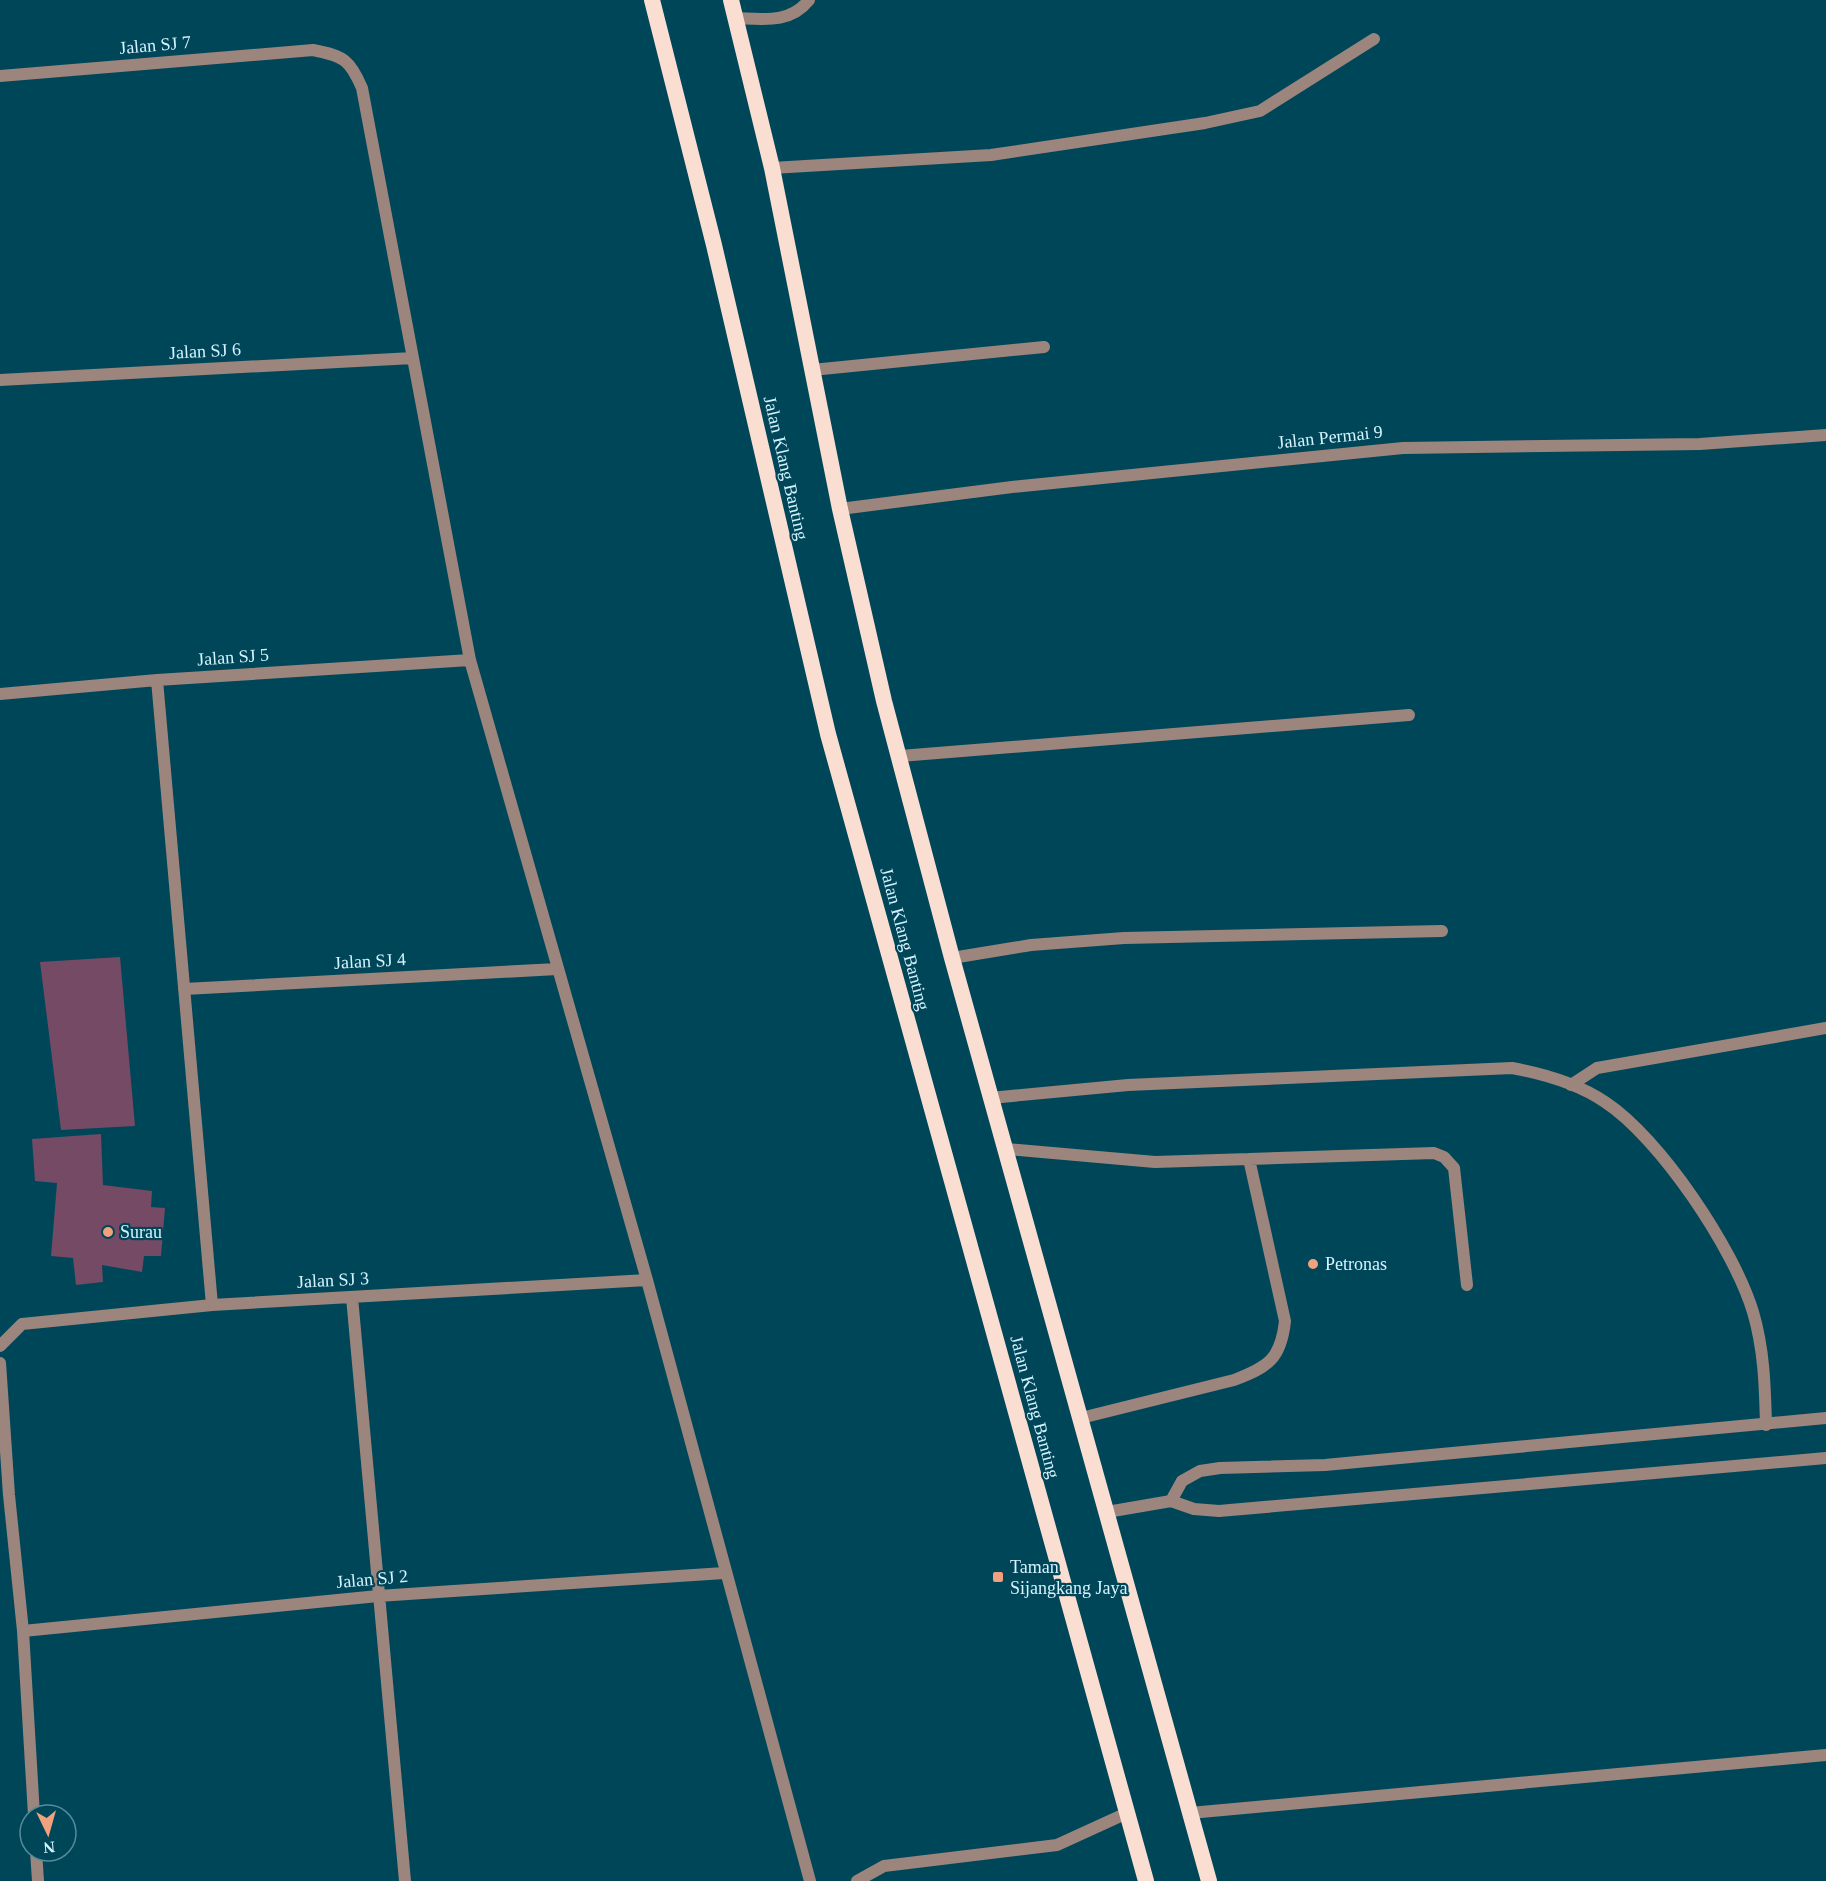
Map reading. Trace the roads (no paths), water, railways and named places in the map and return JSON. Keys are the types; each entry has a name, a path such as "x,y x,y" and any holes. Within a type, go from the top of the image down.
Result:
{"highway":[{"name":"Jalan Klang Banting","path":"652,0 714,245 828,734 1146,1881"},
{"path":"731,0 772,168 840,509 900,756 990,1098 1007,1149 1209,1881"}],"street":[{"path":"735,18 778,20 800,11 809,0"},
{"path":"772,168 991,155 1205,123 1260,111 1374,39"},
{"name":"Jalan SJ 7","path":"0,76 314,50 336,55 352,65 362,88 413,358"},
{"path":"812,370 1044,346"},
{"path":"413,358 470,660 647,1280 724,1574 810,1881"},
{"name":"Jalan SJ 6","path":"0,380 413,358"},
{"name":"Jalan Permai 9","path":"840,509 1012,486 1403,448 1700,444 1826,435"},
{"name":"Jalan SJ 5","path":"0,694 157,680 470,660"},
{"path":"157,680 212,1305"},
{"path":"900,756 1409,715"},
{"path":"952,958 1031,945 1124,938 1442,931"},
{"name":"Jalan SJ 4","path":"184,990 557,969"},
{"path":"1571,1085 1597,1068 1826,1028"},
{"path":"990,1098 1128,1084 1512,1068 1551,1075 1606,1102 1644,1137 1699,1205 1728,1254 1752,1311 1764,1360 1766,1425"},
{"path":"1007,1149 1155,1162 1434,1153 1444,1157 1454,1168 1467,1285"},
{"path":"1081,1418 1234,1380 1252,1373 1275,1357 1283,1344 1285,1321 1249,1159"},
{"name":"Jalan SJ 3","path":"0,1346 22,1324 212,1305 647,1280"},
{"path":"352,1297 405,1881"},
{"path":"0,1363 4,1496 22,1631 33,1803"},
{"path":"1171,1501 1182,1481 1200,1471 1220,1468 1325,1465 1826,1418"},
{"path":"1107,1512 1171,1501 1194,1509 1219,1511 1826,1458"},
{"name":"Jalan SJ 2","path":"22,1631 378,1596 724,1574"},
{"path":"1190,1813 1826,1755"},
{"path":"857,1881 884,1866 1058,1845 1127,1813"},
{"path":"37,1863 38,1881"}],"place":[{"name":"Surau","path":"108,1232"},
{"name":"Petronas","path":"1313,1264"},
{"name":"Taman Sijangkang Jaya","path":"998,1577"}]}
